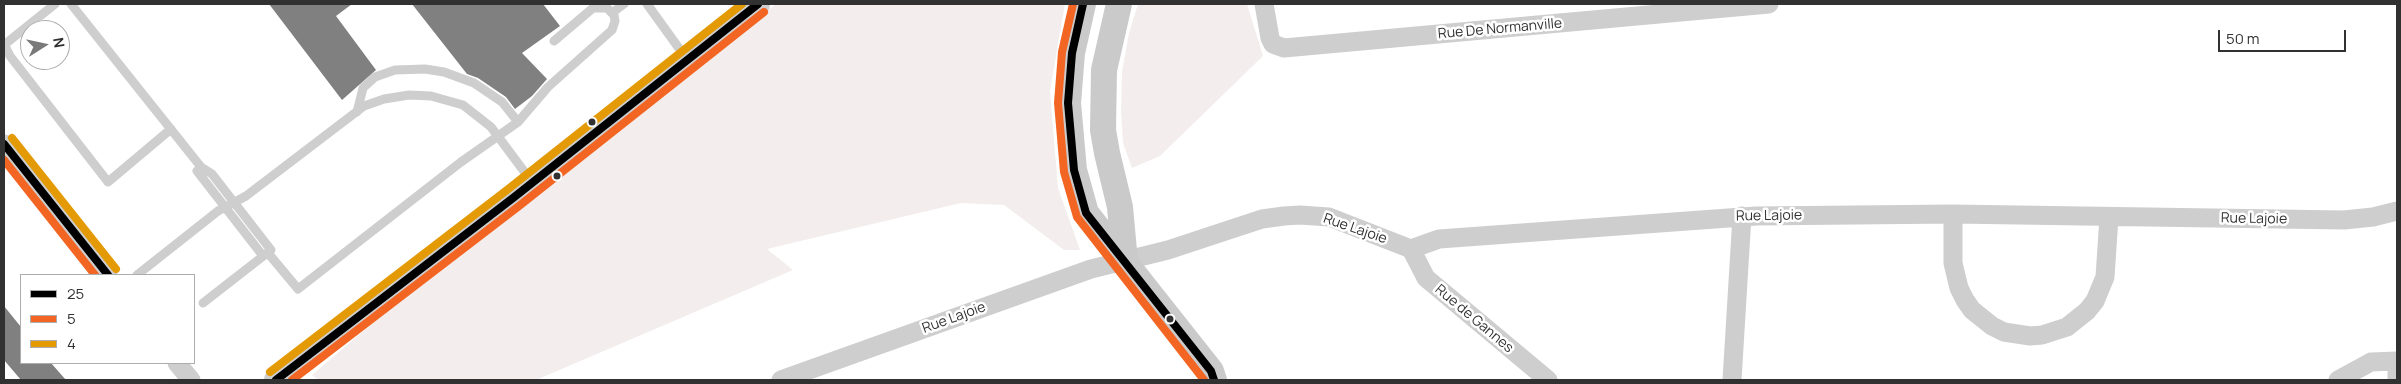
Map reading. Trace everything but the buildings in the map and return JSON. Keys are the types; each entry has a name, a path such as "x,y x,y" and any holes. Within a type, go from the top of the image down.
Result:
{"main road":[{"path":"1083,4 1072,54 1068,103 1074,170 1088,218 1217,377"},
{"path":"1119,4 1104,70 1103,130 1120,207 1125,262"}],"street":[{"path":"276,380 758,4"},
{"name":"Rue De Normanville","path":"1264,4 1270,38 1273,44 1284,48 1769,4"},
{"path":"4,144 107,274"},
{"name":"Rue Lajoie","path":"781,380 1059,279 1168,250 1262,219 1300,215 1314,215 1342,221 1411,249 1439,239 1742,216 1953,214 2344,220 2373,218 2397,212"},
{"path":"1953,214 1953,263 1959,288 1965,300 1982,319 1992,326 2004,332 2030,336 2055,332 2067,327 2087,311 2095,301 2105,277 2109,217"},
{"path":"1732,380 1742,216"},
{"name":"Rue de Gannes","path":"1411,249 1426,278 1548,380"},
{"path":"2338,380 2371,362 2397,362 2397,380"},
{"path":"178,364 191,380"}],"lane":[{"path":"55,4 4,44 10,56 108,182 171,129"},
{"path":"71,4 171,129 199,169 212,174 229,205 298,289 461,162 518,122 548,88 612,30 615,20 612,13 602,6 593,8 554,41"},
{"path":"612,13 624,4"},
{"path":"647,4 686,59"},
{"path":"357,112 363,88 375,77 395,70 425,68 444,72 474,83 502,102 518,122"},
{"path":"138,274 357,112 373,102 384,99 409,95 431,96 453,101 473,111 499,136 532,182"},
{"path":"203,303 267,253"}],"shaded area":[{"path":"776,4 1065,4 1050,91 1058,188 1080,250 1064,250 1004,205 961,203 767,249 793,270 536,380 319,380 312,375 542,178"},
{"path":"1138,4 1247,4 1263,56 1160,156 1132,168 1123,143 1121,112 1122,72 1129,33"}],"transit line":[{"name":"4","path":"270,372 507,190 742,4"},
{"name":"25","path":"276,380 513,198 758,4"},
{"name":"5","path":"1073,4 1062,52 1058,103 1064,172 1077,217 1204,380"},
{"name":"25","path":"1083,4 1072,53 1068,103 1074,170 1086,213 1211,371 1214,380"},
{"name":"5","path":"292,380 519,206 764,12"},
{"name":"4","path":"12,138 116,269"},
{"name":"25","path":"4,144 107,274"},
{"name":"5","path":"4,160 94,274"}]}
